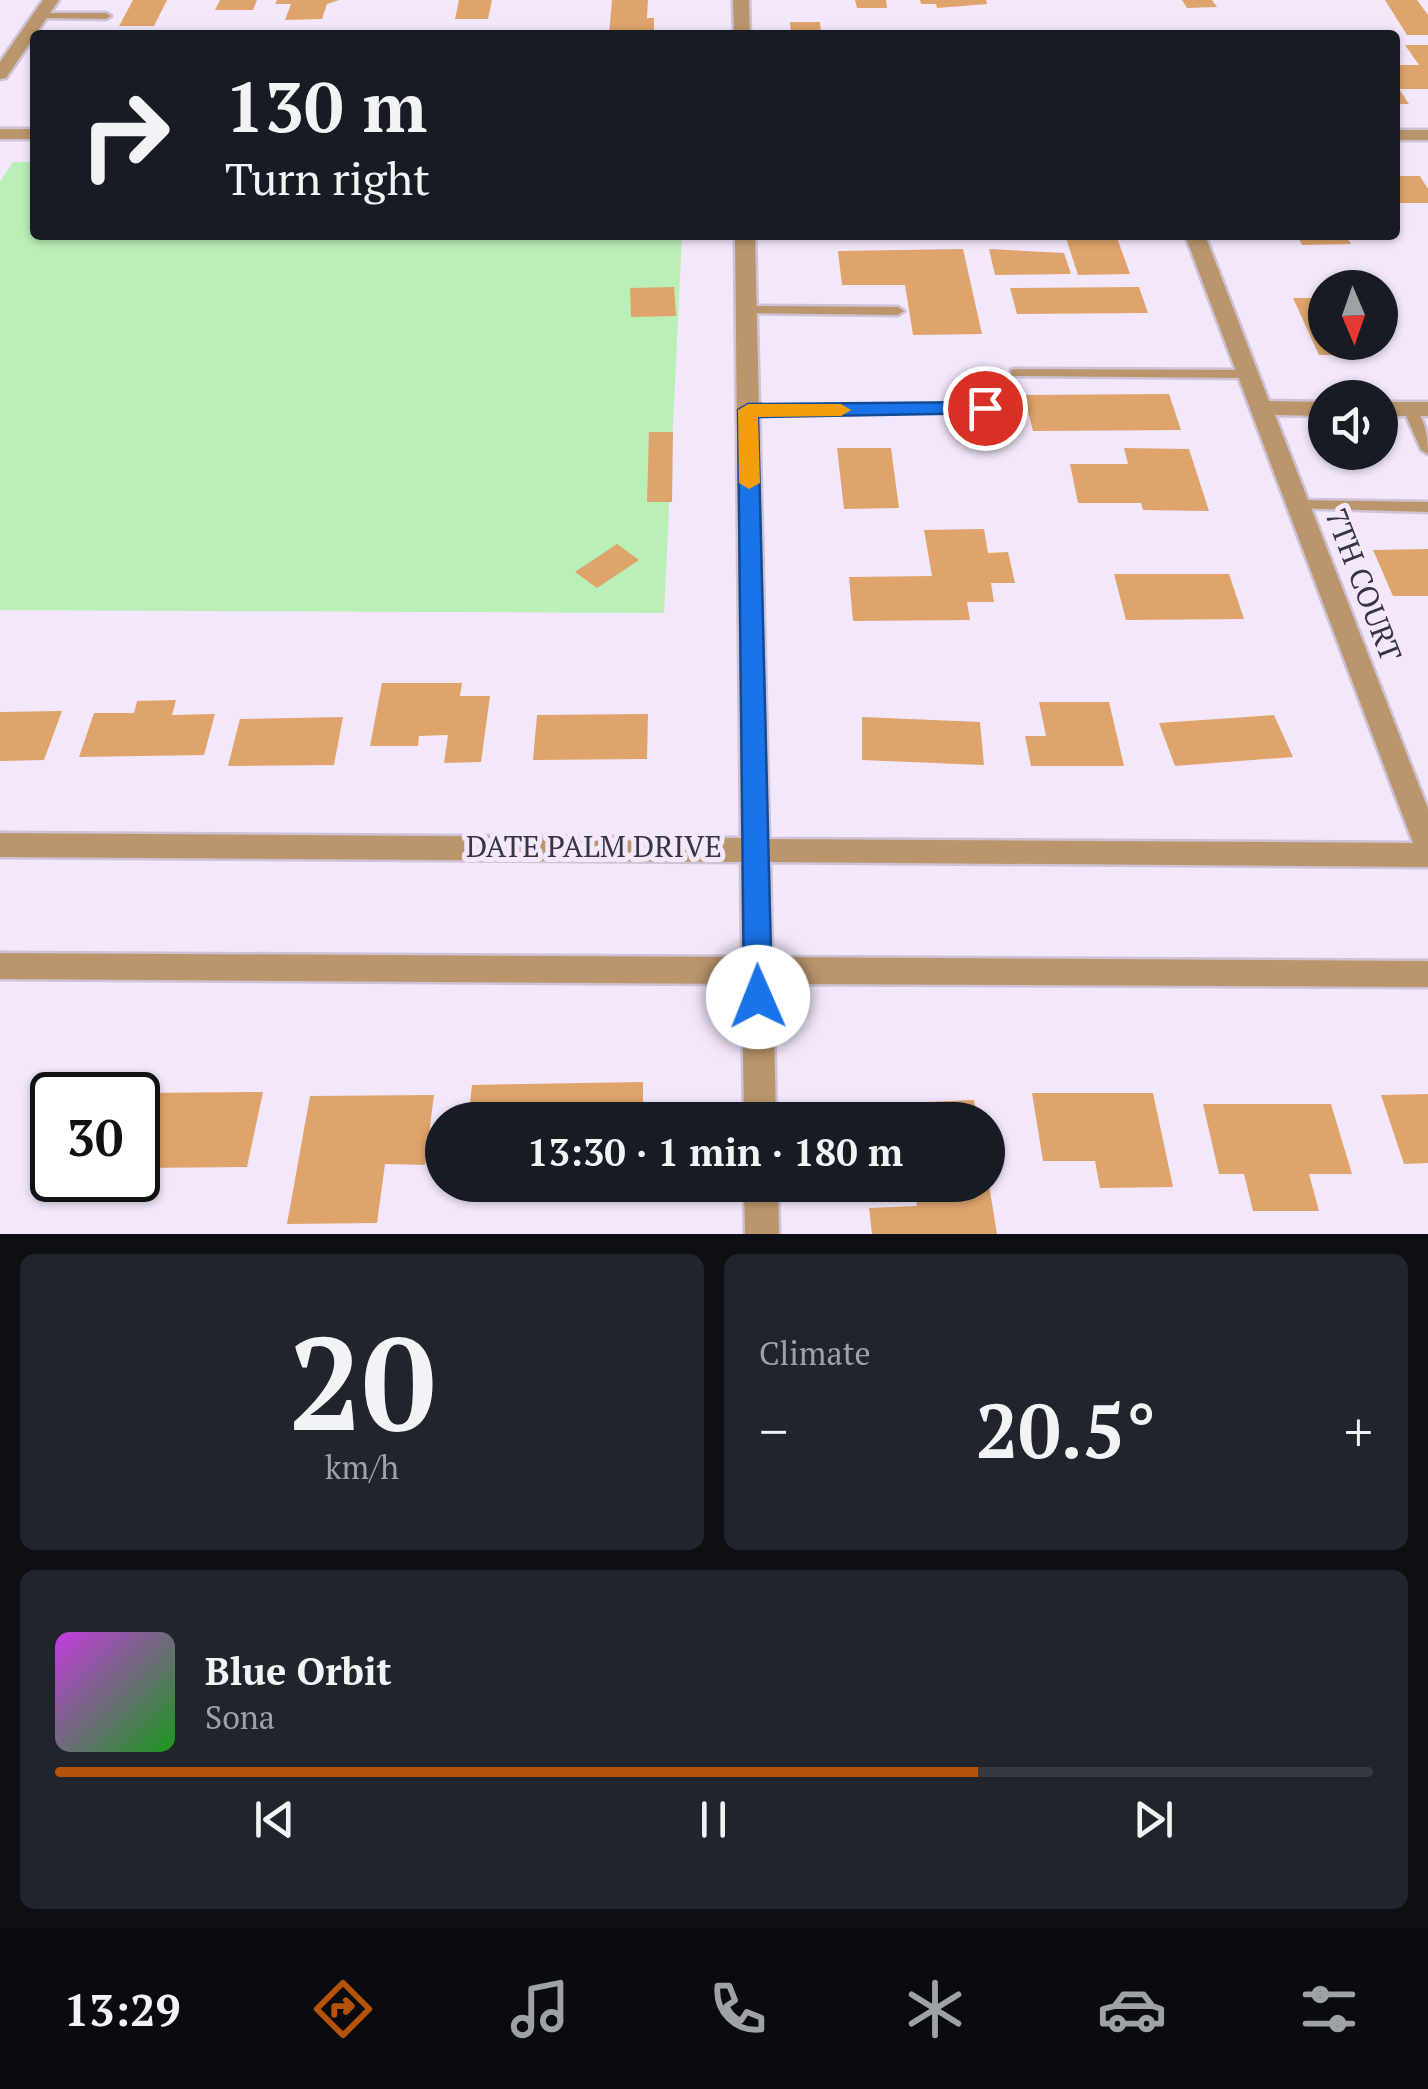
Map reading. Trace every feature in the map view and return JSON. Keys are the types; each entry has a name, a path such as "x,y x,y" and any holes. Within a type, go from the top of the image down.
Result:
{"street":[{"path":"30,30 51,0"},
{"path":"742,0 742,30"},
{"path":"0,74 30,30"},
{"path":"2,137 30,134"},
{"path":"1400,135 1428,135"},
{"path":"745,240 760,1102"},
{"name":"7TH COURT","path":"1197,240 1428,846"},
{"path":"1262,408 1308,408"},
{"name":"DATE PALM DRIVE","path":"0,844 1428,856"},
{"path":"0,966 1428,974"},
{"path":"761,1202 762,1234"}],"lane":[{"path":"40,16 106,16"},
{"path":"746,310 898,311"},
{"path":"1015,374 1248,374"},
{"path":"748,410 985,408"},
{"path":"1419,409 1428,450"},
{"path":"1298,505 1428,507"}],"green space":[{"path":"13,162 30,162 30,240 682,240 664,613 0,610 0,182"}],"building":[{"path":"133,0 167,0 154,26 119,26"},
{"path":"220,0 257,0 253,10 215,10"},
{"path":"277,0 339,0 327,4 322,19 285,20 291,4 275,4"},
{"path":"459,0 492,0 488,19 455,19"},
{"path":"612,0 648,0 647,18 654,18 654,30 609,30"},
{"path":"855,0 886,0 887,8 857,8"},
{"path":"920,0 986,0 987,4 937,8 936,4 921,4"},
{"path":"1182,0 1212,0 1217,7 1187,8"},
{"path":"1385,0 1417,0 1428,15 1428,35 1407,35"},
{"path":"790,22 820,22 821,30 791,30"},
{"path":"1405,45 1428,45 1428,89 1400,89 1400,65 1419,65"},
{"path":"1400,176 1420,176 1428,189 1428,203 1400,203"},
{"path":"1067,240 1118,240 1130,274 1078,275"},
{"path":"1300,240 1349,240 1351,244 1302,245"},
{"path":"963,249 982,334 913,335 905,285 842,285 838,251"},
{"path":"989,249 1064,253 1071,274 995,275"},
{"path":"674,287 676,316 631,317 630,288"},
{"path":"1139,287 1148,313 1017,314 1010,288"},
{"path":"1293,298 1308,298 1308,331"},
{"path":"1169,394 1181,430 1033,431 1024,395"},
{"path":"649,432 673,432 672,502 647,502"},
{"path":"837,448 891,448 899,508 844,509"},
{"path":"1124,448 1189,449 1209,511 1143,510 1141,503 1078,503 1070,464 1128,464"},
{"path":"984,529 988,553 1008,552 1015,583 991,583 994,602 967,602 970,620 853,621 849,577 932,576 924,530"},
{"path":"617,544 639,560 597,588 575,572"},
{"path":"1428,549 1428,596 1393,596 1373,550"},
{"path":"1114,574 1229,574 1244,619 1126,620"},
{"path":"382,683 462,683 460,696 490,696 481,762 444,763 448,735 419,736 418,746 370,746"},
{"path":"176,700 172,715 215,714 204,755 79,757 94,713 134,713 137,701"},
{"path":"1039,702 1109,702 1124,766 1031,766 1025,736 1046,736"},
{"path":"62,711 44,760 0,761 0,712"},
{"path":"648,714 647,759 533,760 537,715"},
{"path":"1274,715 1293,757 1175,766 1159,723"},
{"path":"343,717 334,765 228,766 240,719"},
{"path":"862,717 980,722 984,765 862,760"},
{"path":"643,1082 643,1102 470,1102 472,1085"},
{"path":"263,1092 247,1167 160,1168 160,1093"},
{"path":"1032,1093 1153,1093 1173,1187 1100,1188 1095,1161 1043,1161"},
{"path":"1428,1094 1428,1163 1404,1164 1381,1095"},
{"path":"434,1095 433,1102 425,1102 425,1165 385,1164 377,1223 287,1224 310,1096"},
{"path":"1203,1104 1331,1104 1352,1174 1309,1174 1319,1211 1253,1211 1244,1174 1219,1174"},
{"path":"917,1202 992,1202 997,1234 872,1234 869,1208 917,1206"}],"slow traffic":[{"path":"749,483 748,410 841,410"}],"route":[{"path":"758,997 748,410 985,408"}]}
